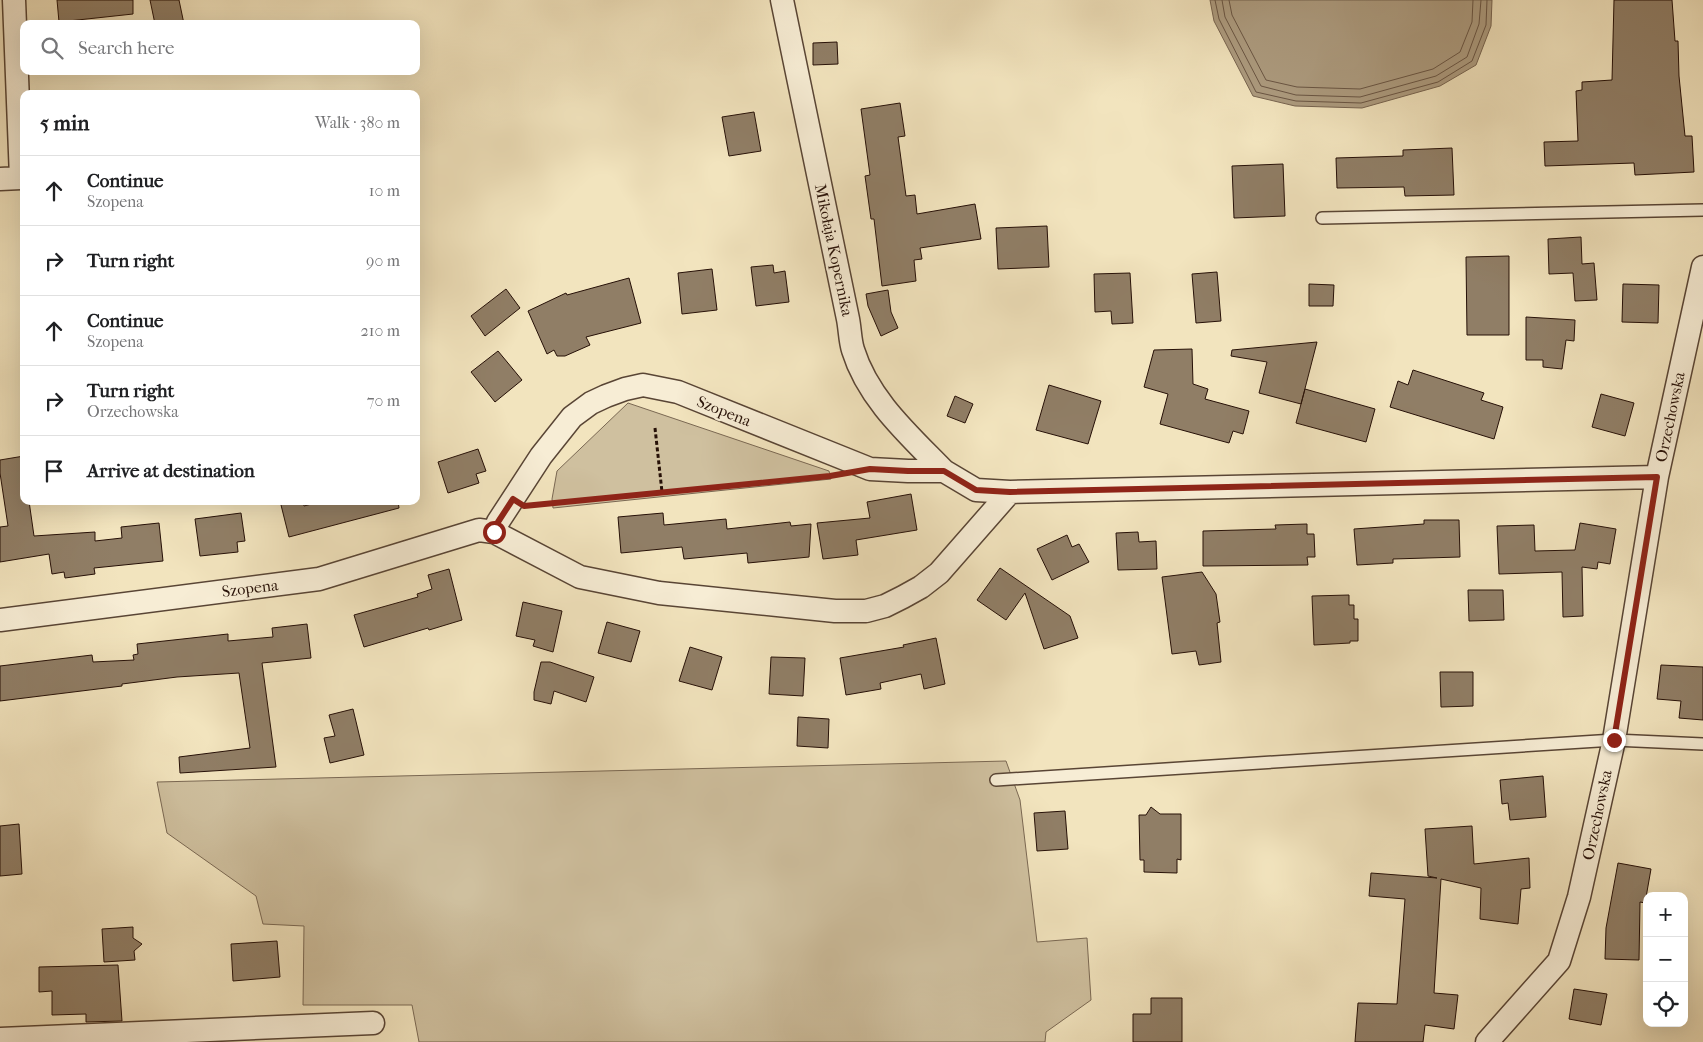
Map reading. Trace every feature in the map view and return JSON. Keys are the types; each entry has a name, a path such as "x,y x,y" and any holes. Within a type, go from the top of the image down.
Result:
{"street":[{"path":"14,0 20,153"},
{"name":"Mikołaja Kopernika","path":"782,0 848,320 852,349 863,376 896,423 944,471"},
{"path":"0,180 20,178"},
{"name":"Orzechowska","path":"1488,1042 1559,961 1579,897 1614,740 1657,477 1703,267"},
{"name":"Szopena","path":"494,532 498,522 541,456 572,417 591,403 606,396 625,388 643,385 678,392 870,469 944,471"},
{"path":"944,471 976,490 1010,492 1657,477"},
{"name":"Szopena","path":"0,620 318,579 479,530 494,532 580,577 659,593 835,611 866,611 885,606 903,597 921,587 938,573 1010,492"},
{"path":"0,1039 373,1022"}],"lane":[{"path":"1322,218 1703,210"},
{"path":"996,780 1614,740 1703,744"}],"path":[{"path":"656,428 662,492"},
{"path":"513,499 524,506 830,476"}],"shaded area":[{"path":"628,403 829,471 831,479 553,508 552,499 557,471"},
{"path":"1006,761 1020,800 1037,942 1087,938 1091,1000 1046,1032 1045,1042 419,1042 412,1005 303,1005 304,926 263,924 256,896 167,833 157,782"}],"water":[{"path":"1210,0 1492,0 1491,26 1476,65 1440,86 1362,108 1295,106 1253,96 1214,21"}],"building":[{"path":"57,0 133,0 133,14 78,20 59,20"},
{"path":"150,0 179,0 183,20 154,20"},
{"path":"1614,0 1672,0 1675,41 1678,41 1679,76 1685,136 1692,136 1694,172 1635,175 1634,163 1545,166 1544,142 1578,141 1576,91 1582,90 1582,82 1612,80"},
{"path":"837,42 838,64 813,65 813,43"},
{"path":"900,103 905,136 898,137 906,196 915,195 917,214 975,204 981,239 920,248 922,259 914,260 916,281 882,286 874,219 871,219 865,176 870,175 861,109"},
{"path":"754,112 761,151 729,156 722,117"},
{"path":"1452,148 1454,195 1405,196 1404,187 1337,188 1336,158 1403,156 1403,150"},
{"path":"1283,164 1285,216 1234,218 1232,166"},
{"path":"1047,226 1049,267 998,269 996,228"},
{"path":"1581,237 1582,264 1594,263 1597,300 1575,301 1573,273 1549,274 1548,239"},
{"path":"1509,256 1509,335 1467,335 1466,257"},
{"path":"773,265 774,273 785,271 789,302 756,306 751,267"},
{"path":"712,269 717,310 682,314 678,273"},
{"path":"1217,272 1221,321 1196,323 1192,274"},
{"path":"1130,273 1133,323 1112,324 1111,311 1095,312 1094,274"},
{"path":"629,278 641,323 586,337 590,345 565,356 557,356 554,350 547,354 528,311 566,293 567,295"},
{"path":"1309,284 1334,285 1333,306 1309,306"},
{"path":"1623,284 1659,285 1658,323 1622,322"},
{"path":"506,289 520,308 485,336 471,316"},
{"path":"888,290 891,312 898,328 881,336 868,306 866,294"},
{"path":"1526,317 1575,320 1574,341 1566,340 1562,369 1543,367 1543,360 1526,360"},
{"path":"1317,342 1301,404 1259,393 1267,362 1231,356 1232,350"},
{"path":"1192,349 1193,384 1208,389 1205,399 1249,411 1243,434 1233,431 1229,443 1160,424 1168,394 1144,387 1154,350"},
{"path":"498,351 522,380 495,402 471,372"},
{"path":"1413,370 1484,393 1481,400 1503,407 1494,439 1390,407 1398,381 1408,385"},
{"path":"1049,385 1101,401 1088,444 1036,430"},
{"path":"1305,389 1375,409 1366,442 1296,423"},
{"path":"1601,394 1634,403 1625,436 1592,427"},
{"path":"955,396 973,404 965,423 947,416"},
{"path":"478,449 486,471 476,474 479,483 448,493 438,462"},
{"path":"20,457 20,505 30,505 34,536 95,532 95,541 122,538 121,527 159,523 163,561 94,568 95,574 65,578 64,572 52,574 49,554 0,562 0,527 8,526 0,473 0,460"},
{"path":"911,494 917,530 856,540 858,555 823,559 817,523 870,518 867,502"},
{"path":"281,505 399,505 399,508 289,537"},
{"path":"241,513 245,541 237,542 238,552 200,556 195,519"},
{"path":"663,513 664,525 726,519 727,529 790,522 791,526 811,524 809,557 748,563 747,553 684,559 682,547 621,553 618,517"},
{"path":"1424,520 1459,520 1460,557 1393,559 1393,563 1357,565 1354,529 1424,524"},
{"path":"1580,523 1616,529 1610,564 1598,562 1597,569 1582,567 1583,616 1563,617 1562,572 1499,574 1497,526 1534,525 1535,551 1575,550"},
{"path":"1307,524 1307,534 1314,534 1315,557 1307,557 1308,565 1203,566 1203,531 1276,529 1275,525"},
{"path":"1138,532 1139,542 1156,541 1157,569 1118,570 1116,533"},
{"path":"1067,535 1072,547 1079,544 1089,562 1052,580 1037,549"},
{"path":"1000,568 1070,616 1078,638 1044,649 1025,593 1006,620 977,600"},
{"path":"449,569 462,620 364,647 354,615 418,597 417,594 432,589 428,575"},
{"path":"1202,572 1216,594 1220,622 1217,623 1221,662 1199,665 1196,651 1172,654 1162,577"},
{"path":"1468,590 1503,590 1504,620 1469,621"},
{"path":"1349,595 1349,605 1354,605 1354,619 1358,619 1358,641 1314,645 1312,596"},
{"path":"523,602 562,611 553,652 533,646 535,640 516,636"},
{"path":"607,622 640,631 631,662 598,653"},
{"path":"307,624 311,658 262,663 276,767 180,773 179,757 250,748 239,673 177,677 122,684 122,686 0,701 0,666 92,655 93,662 134,660 133,655 138,654 137,644 228,634 228,641 273,637 272,628"},
{"path":"936,638 945,684 924,689 921,674 880,683 881,689 846,695 840,658 904,647 903,645"},
{"path":"690,647 722,657 712,690 679,681"},
{"path":"771,657 805,658 803,696 769,694"},
{"path":"541,662 550,662 594,677 586,702 554,691 551,704 534,700"},
{"path":"1661,665 1703,667 1703,720 1679,718 1681,701 1657,699"},
{"path":"1440,672 1473,672 1473,706 1441,707"},
{"path":"353,709 364,755 330,763 324,738 335,736 329,715"},
{"path":"798,717 829,719 828,748 797,746"},
{"path":"1543,776 1546,817 1510,820 1508,803 1502,804 1500,780"},
{"path":"1151,807 1160,814 1181,814 1181,860 1177,859 1177,873 1144,872 1144,860 1140,860 1139,815 1146,815"},
{"path":"1065,811 1068,849 1037,851 1034,813"},
{"path":"19,824 22,874 0,876 0,826"},
{"path":"1472,826 1474,864 1529,858 1530,888 1521,889 1518,924 1480,919 1481,888 1441,879 1434,993 1458,995 1454,1029 1425,1025 1423,1042 1355,1042 1358,1003 1397,1004 1405,899 1369,896 1371,873 1437,878 1428,876 1425,829"},
{"path":"1618,863 1651,869 1647,892 1643,892 1643,903 1640,902 1639,960 1605,959 1606,928"},
{"path":"133,927 133,938 142,944 134,951 135,960 104,962 102,929"},
{"path":"277,941 280,977 233,981 231,944"},
{"path":"118,965 122,1021 86,1022 86,1014 52,1015 52,991 39,992 39,967"},
{"path":"1574,989 1607,994 1601,1025 1569,1019"},
{"path":"1151,998 1182,998 1182,1042 1133,1042 1133,1014 1151,1014"}],"route":[{"path":"494,532 498,522 513,499 524,506 830,476 870,469 944,471 976,490 1010,492 1657,477 1614,740"}]}
